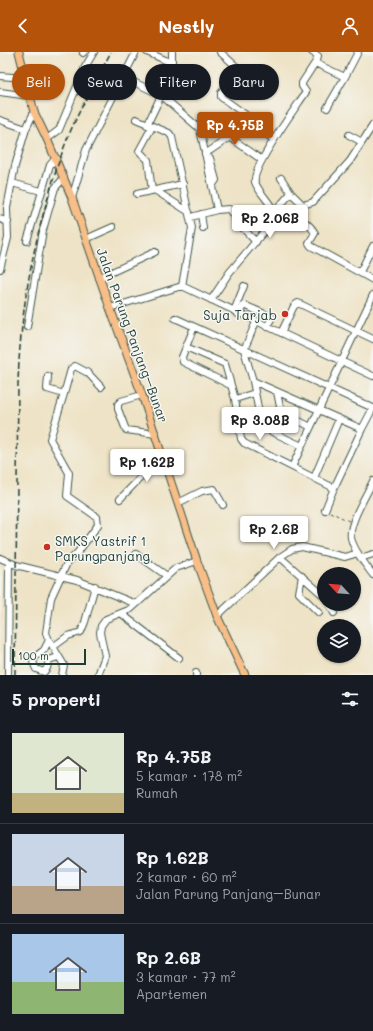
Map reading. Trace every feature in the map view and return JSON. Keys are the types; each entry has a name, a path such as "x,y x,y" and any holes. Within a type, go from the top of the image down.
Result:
{"main road":[{"name":"Jalan Parung Panjang–Bunar","path":"19,52 22,64"},
{"name":"Jalan Parung Panjang–Bunar","path":"30,100 34,112 48,139 72,198 156,434 196,561 217,616 245,675"}],"street":[{"path":"48,139 59,130 85,67 94,52"},
{"path":"129,64 136,52"},
{"path":"147,52 172,63 172,52"},
{"path":"220,52 238,67 221,93 221,97 254,121 274,140"},
{"path":"312,52 318,56 301,84 306,92 262,160 255,182 274,209 294,215 309,225 314,233 309,243 311,246 373,280"},
{"path":"327,108 358,52"},
{"path":"315,63 345,77"},
{"path":"0,76 12,77"},
{"path":"0,92 12,94"},
{"path":"72,198 86,150 111,100"},
{"path":"159,100 139,151 148,160 154,191 190,215 229,208 237,222 256,242"},
{"path":"164,100 198,127 207,153 217,210"},
{"path":"0,269 2,255 8,238 7,208 18,152 34,112"},
{"path":"136,119 169,133 172,137 190,215 192,232 182,286"},
{"path":"0,120 26,129"},
{"path":"207,153 254,121"},
{"path":"281,178 291,193 303,205 313,202 350,161 373,125"},
{"path":"350,135 362,142"},
{"path":"231,138 262,160"},
{"path":"27,241 41,191 51,163 56,159"},
{"path":"27,327 43,230 55,188 64,178"},
{"path":"12,182 41,191"},
{"path":"137,194 183,184"},
{"path":"211,300 222,283 256,242 270,222 274,209 291,193"},
{"path":"201,214 203,228"},
{"path":"0,219 8,222"},
{"path":"86,239 113,227"},
{"path":"360,272 372,249"},
{"path":"100,278 156,252"},
{"path":"110,308 182,286 253,321 373,376"},
{"path":"236,312 244,286"},
{"path":"292,467 356,331 370,308 373,295"},
{"path":"281,333 294,306 298,303 373,339"},
{"path":"236,312 244,305 272,317 267,327"},
{"path":"254,309 253,321 244,350 264,428 302,446"},
{"path":"175,318 373,408 334,488 325,510"},
{"path":"194,327 182,357 183,362 230,385"},
{"path":"186,347 225,364 235,399 242,441 276,460 334,488"},
{"path":"62,675 64,665 49,640 46,623 51,598 67,563 78,552 99,522 97,517 67,496 69,473 51,443 51,433 74,366 88,373 102,387"},
{"path":"48,376 47,389 64,394"},
{"path":"253,381 362,430"},
{"path":"278,392 281,412 311,427"},
{"path":"235,399 255,393"},
{"path":"142,395 121,401 118,404 118,409 126,430 156,434"},
{"path":"314,478 340,419"},
{"path":"120,499 162,455"},
{"path":"373,481 353,522 350,535 360,556 373,575"},
{"path":"178,503 202,492 214,489 223,505"},
{"path":"217,616 287,551 296,548 310,549 340,557 373,554"},
{"path":"136,554 167,576"},
{"path":"280,557 317,590"},
{"path":"0,558 9,562 95,586 136,604"},
{"path":"98,675 105,656 100,633 101,626 106,619 122,614 136,604 181,565 196,561"},
{"path":"8,672 9,562"},
{"path":"302,576 299,593 319,613"},
{"path":"53,647 68,636 81,632 95,586"},
{"path":"122,614 179,658"},
{"path":"49,640 44,650 34,657 36,669 44,672 49,660 58,657"},
{"path":"0,666 8,672"}],"path":[{"path":"325,510 353,522"}],"railway":[{"path":"15,675 18,385 19,355 26,296 44,210 62,153 78,114 111,52"}],"place":[{"name":"Suja Tarjab","path":"285,314"},
{"name":"SMKS Yastrif 1 Parungpanjang","path":"47,547"}]}
